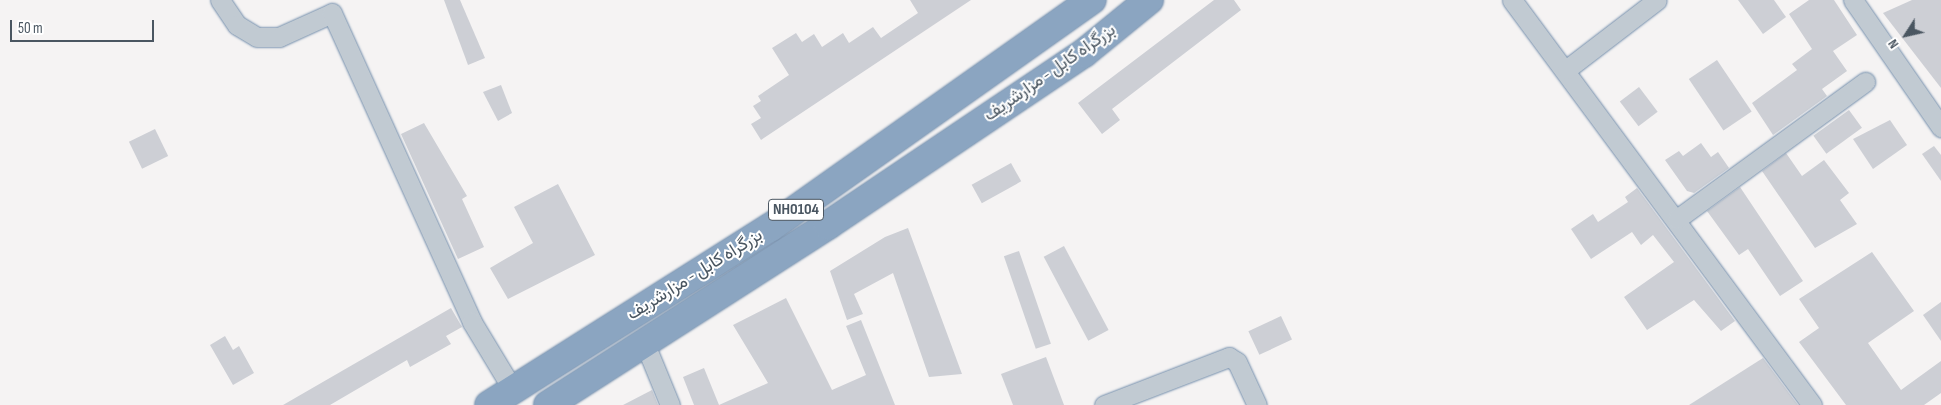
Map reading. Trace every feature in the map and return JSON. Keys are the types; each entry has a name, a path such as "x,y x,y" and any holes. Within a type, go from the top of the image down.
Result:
{"highway":[{"name":"بزرگراه کابل - مزارشریف","path":"489,405 517,398 903,136 1092,0"},
{"name":"بزرگراه کابل - مزارشریف","path":"548,405 644,344 1084,53 1149,0"},
{"path":"903,136 921,162"}],"street":[{"path":"220,0 238,25 257,37 279,36 332,13 472,322 517,398"},
{"path":"1512,0 1566,69 1812,405"},
{"path":"1566,69 1657,0"},
{"path":"1853,0 1941,127"},
{"path":"1677,219 1865,82"},
{"path":"644,344 670,405"},
{"path":"1104,405 1229,357 1236,362 1257,405"}],"building":[{"path":"444,0 460,0 485,58 468,65"},
{"path":"910,0 971,0 761,140 751,124 761,118 753,106 761,101 758,96 789,75 772,48 796,33 802,42 814,34 822,47 843,33 849,43 873,27 881,38 918,13"},
{"path":"1214,0 1234,0 1241,10 1112,109 1120,120 1102,134 1078,103"},
{"path":"1738,0 1774,0 1786,17 1763,34"},
{"path":"1809,0 1834,0 1857,35 1833,51 1847,71 1822,89 1827,96 1773,135 1752,103 1797,70 1792,64 1812,49 1789,14"},
{"path":"1912,0 1941,0 1941,88 1883,13"},
{"path":"1717,60 1752,111 1723,130 1689,79"},
{"path":"501,85 512,113 498,121 483,92"},
{"path":"1639,87 1658,112 1638,126 1620,101"},
{"path":"1849,110 1862,128 1826,154 1813,136"},
{"path":"1890,120 1907,145 1873,169 1853,139"},
{"path":"424,123 467,196 462,199 484,247 458,259 401,134"},
{"path":"155,129 168,156 142,169 129,142"},
{"path":"1701,143 1711,157 1718,152 1729,168 1694,193 1687,191 1665,160 1679,151 1683,156"},
{"path":"1934,146 1941,155 1941,181 1922,154"},
{"path":"1786,153 1802,176 1824,160 1849,193 1840,200 1857,224 1815,248 1762,171"},
{"path":"1011,163 1021,181 982,203 972,185"},
{"path":"558,184 595,255 508,299 490,268 533,243 514,207"},
{"path":"1740,187 1803,281 1780,296 1748,249 1739,255 1707,211"},
{"path":"1637,188 1735,321 1721,331 1694,300 1647,330 1624,297 1674,262 1653,235 1641,245 1632,232 1591,259 1571,229 1593,214 1598,222 1628,202 1625,197"},
{"path":"908,228 962,374 929,377 893,273 854,294 863,314 847,320 830,271 885,237"},
{"path":"1064,246 1109,330 1088,341 1044,257"},
{"path":"1019,251 1051,344 1036,349 1004,256"},
{"path":"1872,252 1914,311 1868,343 1901,390 1941,361 1941,393 1924,405 1846,405 1799,342 1819,328 1799,299"},
{"path":"786,298 832,390 866,375 846,326 861,320 895,405 719,405 768,383 733,325"},
{"path":"1941,302 1941,341 1923,315"},
{"path":"451,308 462,327 446,336 451,344 410,367 407,360 330,405 283,405"},
{"path":"1281,316 1292,340 1259,355 1248,331"},
{"path":"225,336 233,350 239,346 254,373 233,385 210,345"},
{"path":"1046,357 1064,405 1013,405 1001,374"},
{"path":"1763,358 1798,405 1689,405"},
{"path":"704,368 719,405 694,405 683,377"},
{"path":"652,390 658,405 623,405"}]}
